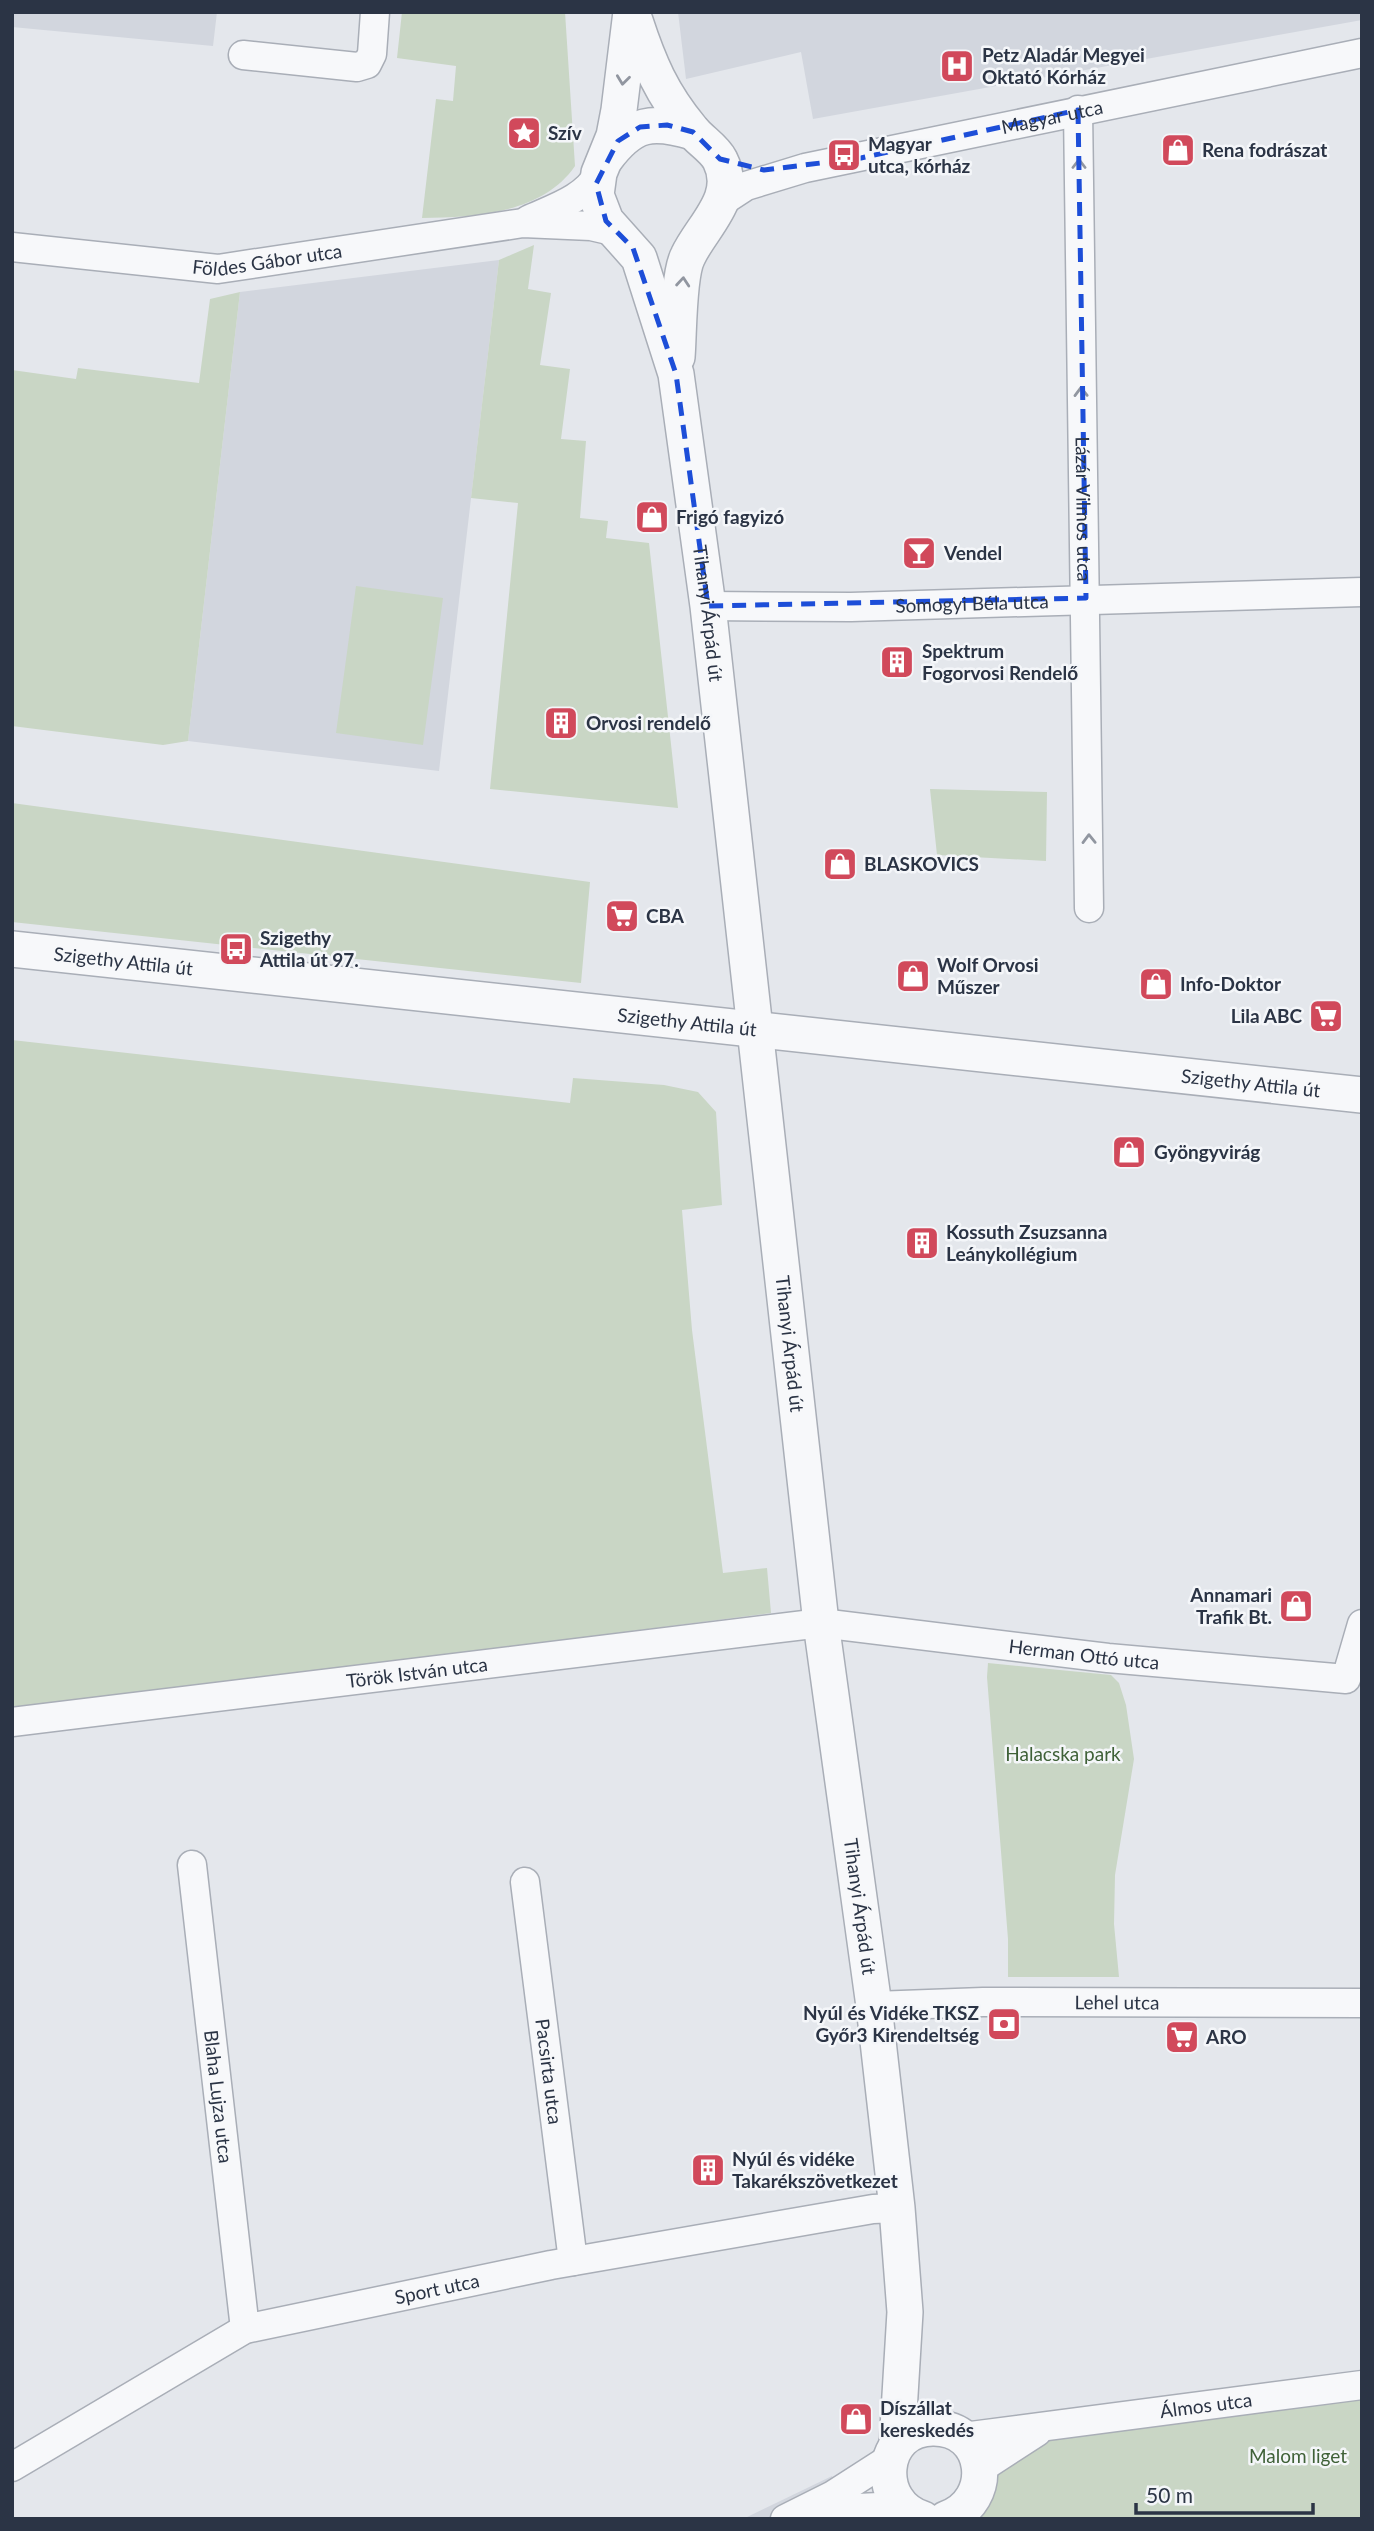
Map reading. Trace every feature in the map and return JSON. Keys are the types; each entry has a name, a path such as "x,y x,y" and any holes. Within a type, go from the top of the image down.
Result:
{"street":[{"path":"243,55 357,66 367,64 372,54 375,12"},
{"name":"Tihanyi Árpád út","path":"632,12 650,67 666,97 693,132 720,159"},
{"name":"Tihanyi Árpád út","path":"632,12 620,110 596,184 598,206 639,258 676,374 708,606 757,1028 821,1623 874,2006 897,2208 905,2312 924,2402 951,2432 975,2452 980,2469"},
{"name":"Magyar utca","path":"717,210 762,180 1078,110 1362,53"},
{"name":"Lázár Vilmos utca","path":"1078,110 1089,908"},
{"path":"603,165 618,141 640,127 667,125 693,132"},
{"path":"617,232 638,243 672,247 693,236 717,210 725,187 720,159"},
{"name":"Magyar utca","path":"720,159 764,170 824,165"},
{"name":"Földes Gábor utca","path":"523,223 583,193 591,187 603,165"},
{"name":"Tihanyi Árpád út","path":"676,374 686,259 717,210"},
{"name":"Földes Gábor utca","path":"12,247 218,270 523,223 591,226 617,232"},
{"name":"Somogyi Béla utca","path":"708,606 852,607 1086,598 1362,592"},
{"name":"Szigethy Attila út","path":"12,949 1362,1095"},
{"name":"Herman Ottó utca","path":"821,1623 1108,1658 1346,1679 1362,1624"},
{"name":"Török István utca","path":"12,1722 821,1623"},
{"name":"Blaha Lujza utca","path":"192,1865 245,2329"},
{"name":"Pacsirta utca","path":"525,1882 573,2260"},
{"name":"Lehel utca","path":"874,2006 1007,2002 1362,2003"},
{"name":"Sport utca","path":"12,2467 245,2329 573,2260 873,2209 897,2208"},
{"name":"Tihanyi Árpád út","path":"905,2312 888,2484 931,2515"},
{"name":"Álmos utca","path":"951,2432 1049,2426 1362,2385"},
{"name":"Álmos utca","path":"980,2469 1015,2444 1049,2426"},
{"path":"794,2515 893,2452 915,2431 951,2432"},
{"path":"794,2515 860,2505 931,2515 977,2492 980,2469"}],"highlighted area":[{"path":"1078,110 1086,598 708,606 676,374 633,248 606,221 596,184 618,141 640,127 667,125 693,132 720,159 764,170 861,158"}],"shaded area":[{"path":"12,12 217,12 213,46 12,27"},
{"name":"Petz Aladár Megyei Oktató Kórház","path":"678,12 1362,12 1362,20 813,119 801,52 686,79"},
{"path":"499,260 439,771 188,741 240,292"},
{"path":"832,2476 852,2519 743,2519"}],"green space":[{"path":"402,12 565,12 575,166 561,182 545,194 506,210 422,218 436,99 453,101 456,66 397,58"},
{"path":"534,245 528,289 551,293 540,365 570,369 561,439 586,441 580,518 608,521 606,538 649,543 678,808 490,789 518,503 471,498 499,260"},
{"path":"240,292 188,741 163,745 12,726 12,370 76,379 78,368 199,383 210,299"},
{"path":"356,586 443,598 423,745 336,733"},
{"path":"930,789 1047,792 1046,861 937,855"},
{"path":"12,803 590,882 581,983 12,922"},
{"path":"12,1040 570,1103 573,1078 664,1085 698,1092 716,1112 722,1205 682,1210 692,1330 723,1573 767,1568 771,1613 12,1711"},
{"name":"Halacska park","path":"988,1663 1111,1675 1119,1683 1126,1705 1134,1759 1115,1875 1114,1924 1119,1977 1008,1977 1008,1939"},
{"name":"Malom liget","path":"1362,2385 1362,2519 960,2519 1015,2444"}],"place":[{"name":"Petz Aladár Megyei Oktató Kórház","path":"957,66"},
{"name":"Szív","path":"524,133"},
{"name":"Rena fodrászat","path":"1178,150"},
{"name":"Magyar utca, kórház","path":"844,155"},
{"name":"Frigó fagyizó","path":"652,517"},
{"name":"Vendel","path":"919,553"},
{"name":"Spektrum Fogorvosi Rendelő","path":"897,662"},
{"name":"Orvosi rendelő","path":"561,723"},
{"name":"BLASKOVICS","path":"840,864"},
{"name":"CBA","path":"622,916"},
{"name":"Szigethy Attila út 97.","path":"236,949"},
{"name":"Wolf Orvosi Műszer","path":"913,976"},
{"name":"Info-Doktor","path":"1156,984"},
{"name":"Lila ABC","path":"1326,1016"},
{"name":"Gyöngyvirág","path":"1129,1152"},
{"name":"Kossuth Zsuzsanna Leánykollégium","path":"922,1243"},
{"name":"Annamari Trafik Bt.","path":"1296,1606"},
{"name":"Nyúl és Vidéke TKSZ Győr3 Kirendeltség","path":"1004,2024"},
{"name":"ARO","path":"1182,2037"},
{"name":"Nyúl és vidéke Takarékszövetkezet","path":"708,2170"},
{"name":"Díszállat kereskedés","path":"856,2419"}]}
